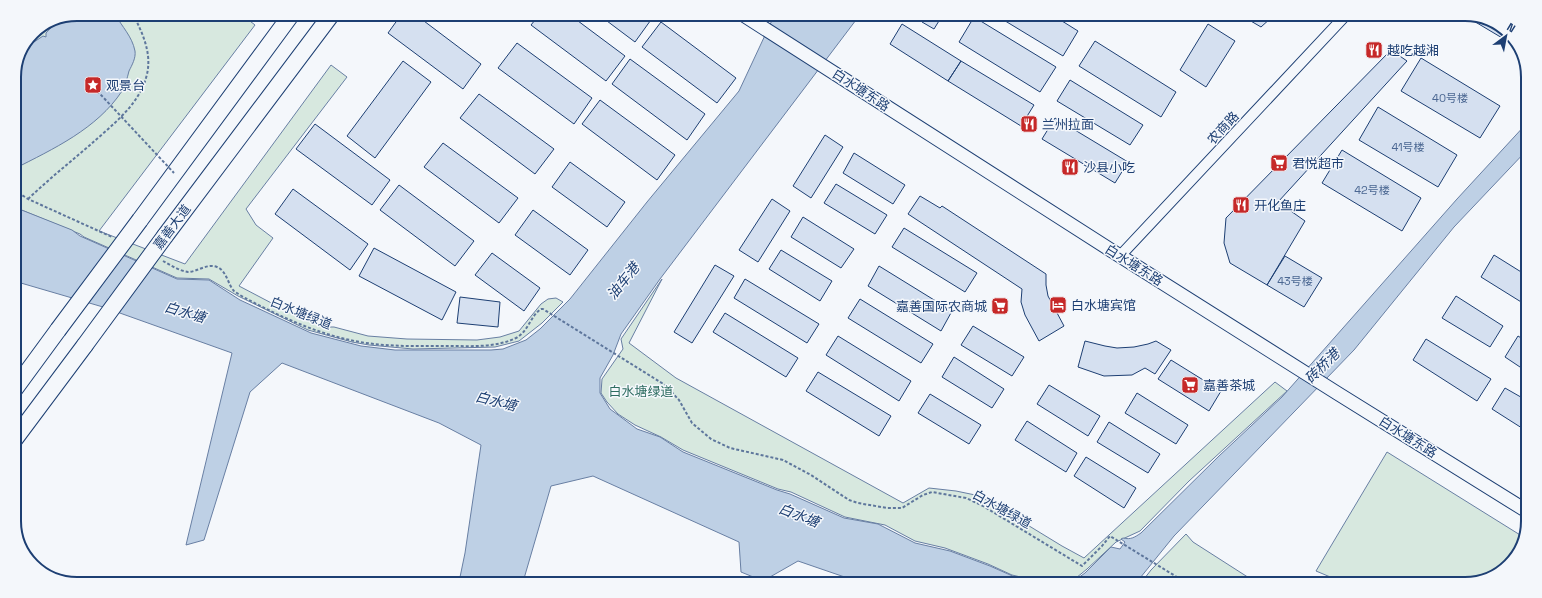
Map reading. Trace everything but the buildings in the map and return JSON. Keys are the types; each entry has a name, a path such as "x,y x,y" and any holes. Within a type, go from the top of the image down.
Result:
{"main road":[{"path":"21,380 287,21"},
{"name":"嘉善大道","path":"21,431 326,21"}],"street":[{"name":"白水塘东路","path":"753,21 1337,394 1521,508"},
{"name":"农商路","path":"1120,256 1340,21"}],"path":[{"path":"28,200 112,126 127,111 142,89 147,77 147,48 144,36 136,21"},
{"path":"87,80 174,174"},
{"path":"21,195 28,200 117,240"},
{"name":"白水塘绿道","path":"158,259 184,271 190,272 208,267 218,267 224,272 234,290 247,299 314,330 359,342 406,346 494,345 518,337 525,332 540,310 543,309 670,389 697,428 720,444 783,460 811,475 849,500 887,508 902,508 923,495 932,492 966,498 983,506 1082,566 1110,536 1177,577"}],"green space":[{"path":"77,21 250,21 255,25 99,231 185,264 331,65 347,77 246,209 256,225 273,238 239,286 279,307 326,327 334,327 368,336 407,339 477,340 500,337 519,331 541,304 548,299 556,298 563,302 542,323 519,341 495,347 413,349 369,345 308,330 238,296 209,279 177,278 80,234 21,210 22,66 25,55 37,37 55,25"},
{"name":"白水塘绿道","path":"662,279 629,343 676,378 903,503 929,488 956,491 980,496 1084,558 1275,382 1287,391 1189,481 1140,531 1116,542 1077,577 1021,577 1012,575 988,564 945,548 915,541 885,525 845,517 791,492 778,489 683,450 661,437 635,425 618,414 601,393 602,379 623,349 621,339"},
{"path":"1387,452 1519,534 1515,546 1505,561 1490,571 1473,577 1330,577 1316,571"},
{"path":"1186,534 1193,542 1248,577 1146,577"}],"water":[{"path":"119,21 134,46 135,54 122,91 100,116 87,127 59,146 21,166 22,66 25,55 30,46 43,36 46,37 46,33 55,25 66,22"},
{"path":"772,21 855,21 660,279 621,334 613,355 600,378 600,393 610,409 637,429 660,437 683,452 790,494 844,518 878,524 915,543 950,551 1015,577 845,577 798,561 770,577 753,577 741,572 739,542 593,476 551,486 524,577 460,577 481,445 439,423 282,363 250,392 204,540 186,545 232,353 103,307 21,283 21,210 72,230 80,236 177,279 209,280 240,300 311,333 361,346 395,350 503,349 526,340 540,329 570,299 647,202 739,91"},
{"name":"砖桥港","path":"1521,130 1521,156 1454,227 1354,350 1174,536 1141,577 1079,577 1111,547 1120,549 1125,542 1121,539 1133,538 1141,533 1219,456 1282,397 1457,199"}],"place":[{"name":"越吃越湘","path":"1374,50"},
{"name":"观景台","path":"93,85"},
{"name":"兰州拉面","path":"1029,124"},
{"name":"君悦超市","path":"1279,163"},
{"name":"沙县小吃","path":"1070,167"},
{"name":"开化鱼庄","path":"1241,205"},
{"name":"白水塘宾馆","path":"1058,305"},
{"name":"嘉善国际农商城","path":"1000,306"},
{"name":"嘉善茶城","path":"1190,385"}],"water label":[{"name":"油车港","path":"623,281"},
{"name":"白水塘","path":"185,312"},
{"name":"白水塘","path":"496,401"},
{"name":"白水塘","path":"799,515"}]}
